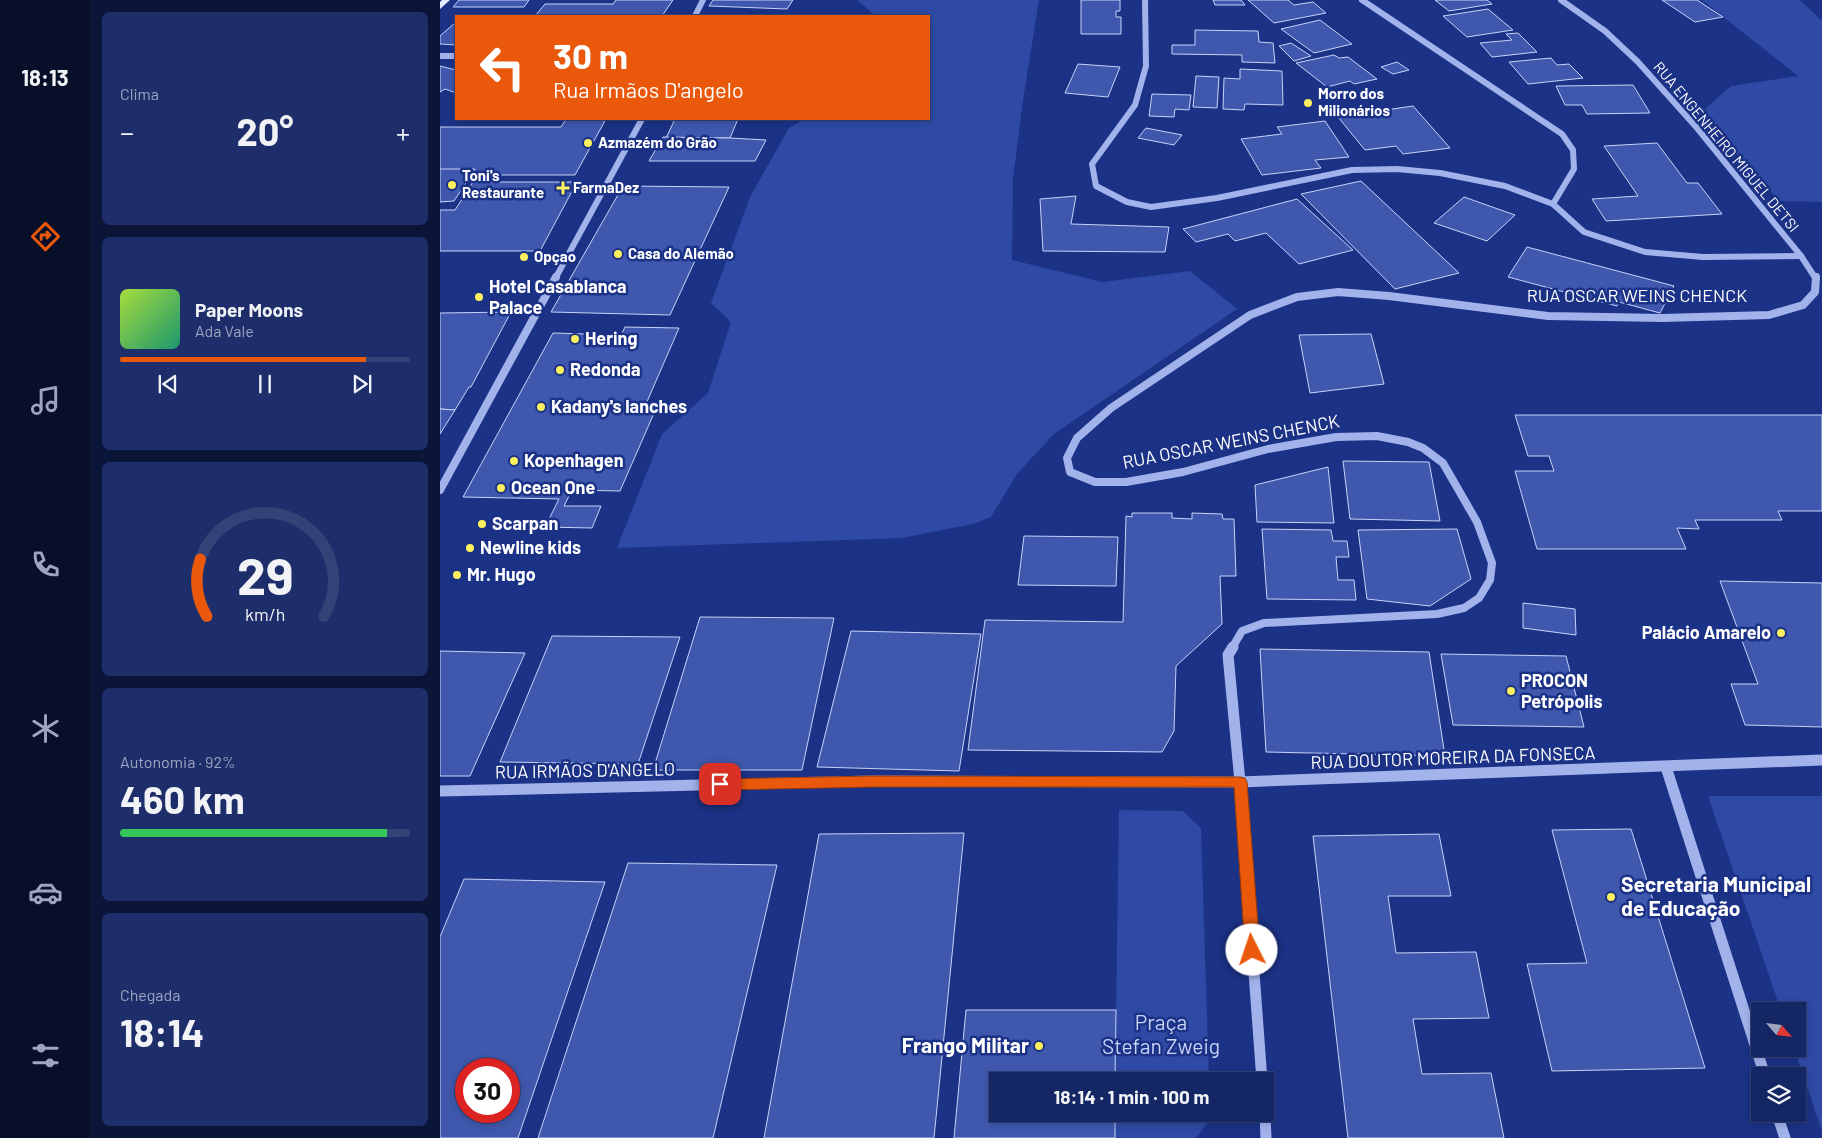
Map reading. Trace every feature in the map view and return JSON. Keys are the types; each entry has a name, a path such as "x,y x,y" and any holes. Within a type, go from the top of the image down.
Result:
{"main road":[{"path":"440,7 446,0"}],"street":[{"path":"696,15 703,0"},
{"path":"1145,0 1146,66 1135,105 1092,164 1096,186 1127,202 1152,208 1217,198 1352,170 1397,169 1440,173 1505,186 1553,204 1584,232 1645,252 1703,257 1801,256"},
{"path":"1362,0 1562,134 1573,150 1574,169 1553,204"},
{"name":"RUA ENGENHEIRO MIGUEL DETSI","path":"1561,0 1605,31 1638,62 1697,128 1801,256"},
{"path":"440,56 455,56"},
{"path":"440,490 641,120"},
{"name":"RUA OSCAR WEINS CHENCK","path":"1261,1072 1240,782 1228,655 1242,632 1264,622 1437,614 1464,608 1479,598 1490,580 1492,563 1477,522 1443,463 1423,448 1408,442 1378,436 1336,437 1268,449 1183,472 1126,482 1095,482 1070,472 1067,458 1077,438 1111,408 1250,315 1297,297 1338,292 1389,296 1548,316 1663,318 1769,315 1803,305 1815,292 1816,278 1801,256"},
{"name":"RUA DOUTOR MOREIRA DA FONSECA","path":"1240,782 1822,760"},
{"path":"1666,767 1762,1067"},
{"name":"RUA IRMÃOS D'ANGELO","path":"440,791 874,782 1240,782"},
{"path":"1265,1122 1266,1138"},
{"path":"1780,1122 1785,1138"}],"green space":[{"path":"857,0 1039,0 1013,179 1012,260 1102,282 1190,271 1237,309 1054,434 1017,474 991,517 973,524 902,538 617,548 662,434 708,393 731,322 711,303 750,197 789,128 802,120 930,120 930,15 875,15"},
{"path":"1702,0 1800,0 1822,21 1822,202 1780,201 1698,115 1731,86 1798,76"},
{"path":"1708,796 1822,796 1822,1131 1806,1084 1806,1067 1800,1067 1797,1058 1806,1058 1806,1002 1778,1002"},
{"name":"Praça Stefan Zweig","path":"1119,810 1183,811 1201,828 1209,1072 1115,1072"},
{"path":"1115,1122 1208,1122 1196,1138 1115,1138"}],"building":[{"path":"459,0 529,0 524,7 453,7"},
{"path":"616,0 673,0 663,15 536,15 545,4 613,4"},
{"path":"713,0 793,0 787,9 709,6"},
{"path":"1081,0 1120,0 1120,11 1116,11 1116,17 1121,17 1121,34 1081,34"},
{"path":"1213,0 1241,0 1245,5 1215,5"},
{"path":"1248,0 1288,0 1294,5 1313,2 1326,13 1274,23"},
{"path":"1435,0 1487,0 1492,4 1449,11"},
{"path":"1662,0 1697,0 1723,17 1695,22"},
{"path":"1488,9 1513,30 1467,37 1443,16"},
{"path":"1320,20 1352,44 1314,53 1281,29"},
{"path":"455,23 455,45 440,44 440,36"},
{"path":"1195,30 1258,31 1259,42 1273,43 1275,63 1242,62 1242,55 1172,54 1172,45 1195,45"},
{"path":"1518,33 1537,52 1492,57 1480,43 1512,40 1506,34"},
{"path":"1291,43 1311,56 1294,61 1279,46"},
{"path":"1334,55 1339,58 1348,57 1377,79 1354,84 1350,81 1327,87 1296,63"},
{"path":"1551,58 1557,65 1569,64 1583,78 1528,84 1509,62"},
{"path":"1397,62 1409,70 1393,74 1381,67"},
{"path":"1078,64 1120,67 1108,97 1065,93"},
{"path":"440,66 455,70 455,93 445,89 440,92"},
{"path":"1240,69 1282,71 1283,105 1245,104 1244,110 1223,109 1224,78 1240,79"},
{"path":"1196,76 1219,77 1217,108 1193,107"},
{"path":"1633,85 1650,113 1587,114 1582,105 1565,105 1556,86"},
{"path":"1152,94 1191,95 1189,110 1175,109 1174,117 1149,116"},
{"path":"1413,106 1450,148 1403,154 1396,146 1365,150 1338,117"},
{"path":"565,120 605,120 575,175 440,175 440,127 561,127"},
{"path":"675,120 738,120 730,138 666,138"},
{"path":"1325,121 1349,157 1315,160 1321,168 1262,175 1241,139 1282,134 1277,127"},
{"path":"1146,128 1182,135 1174,145 1138,138"},
{"path":"663,137 766,140 755,161 649,161"},
{"path":"1657,143 1687,183 1698,183 1722,214 1606,221 1592,199 1638,196 1604,146"},
{"name":"Toni's Restaurante","path":"440,169 475,169 454,201 440,202"},
{"path":"1361,181 1459,273 1395,289 1301,194"},
{"path":"473,182 577,182 540,251 440,251 440,210 455,210"},
{"path":"623,186 729,187 670,315 551,312"},
{"path":"1076,196 1071,224 1169,227 1165,252 1043,251 1040,199"},
{"path":"1464,197 1515,215 1487,241 1434,223"},
{"path":"1297,199 1353,250 1299,264 1266,233 1235,241 1228,234 1196,242 1183,229"},
{"path":"1527,247 1674,286 1660,313 1619,302 1617,306 1508,277"},
{"path":"511,312 471,387 469,387 455,410 440,409 440,313"},
{"path":"625,327 679,328 646,404 658,404 620,491 572,490 564,506 601,506 592,528 545,527 559,499 463,497 553,333 621,335"},
{"path":"1371,334 1384,384 1310,393 1299,335"},
{"path":"440,409 455,410 440,434"},
{"path":"1515,415 1822,415 1822,511 1778,511 1782,520 1695,520 1699,529 1677,528 1686,549 1537,549 1515,471 1554,471 1549,456 1528,456"},
{"path":"1343,461 1429,462 1440,521 1350,519"},
{"path":"1328,467 1334,523 1257,522 1255,485"},
{"path":"1132,513 1172,513 1172,518 1192,519 1192,513 1222,514 1223,519 1234,519 1236,576 1220,576 1222,624 1176,666 1174,731 1162,752 968,750 985,620 1123,622 1126,516 1132,517"},
{"path":"1262,529 1331,530 1333,541 1347,541 1349,557 1336,557 1338,580 1354,580 1356,600 1267,599"},
{"path":"1457,529 1471,579 1430,606 1367,599 1358,530"},
{"path":"1024,536 1118,537 1116,586 1018,585"},
{"name":"Palácio Amarelo","path":"1720,581 1822,583 1822,727 1745,725 1731,684 1758,684"},
{"path":"1523,603 1575,609 1576,635 1523,628"},
{"path":"700,617 834,618 802,770 653,770"},
{"path":"851,631 981,634 959,771 817,767"},
{"path":"552,636 680,637 638,764 500,762"},
{"path":"1260,649 1429,652 1445,756 1266,752"},
{"path":"440,651 525,653 470,776 440,776"},
{"name":"PROCON Petrópolis","path":"1441,654 1566,656 1584,727 1453,725"},
{"name":"Secretaria Municipal de Educação","path":"1631,829 1705,1068 1552,1071 1527,964 1587,963 1552,830"},
{"path":"964,833 934,1138 764,1138 819,834"},
{"path":"1439,834 1451,896 1388,896 1396,953 1476,952 1489,1018 1413,1019 1422,1074 1491,1073 1504,1138 1348,1138 1313,836"},
{"path":"628,863 777,865 713,1138 538,1138"},
{"path":"464,879 605,882 518,1138 440,1138 440,937"},
{"name":"Frango Militar","path":"966,1010 1116,1010 1115,1072 989,1072 989,1122 1115,1122 1115,1138 954,1138"}],"place":[{"name":"Morro dos Milionários","path":"1308,103"},
{"name":"Azmazém do Grão","path":"588,143"},
{"name":"Toni's Restaurante","path":"452,185"},
{"name":"FarmaDez","path":"563,188"},
{"name":"Casa do Alemão","path":"618,254"},
{"name":"Opçao","path":"524,257"},
{"name":"Hotel Casablanca Palace","path":"479,297"},
{"name":"Hering","path":"575,339"},
{"name":"Redonda","path":"560,370"},
{"name":"Kadany's lanches","path":"541,407"},
{"name":"Kopenhagen","path":"514,461"},
{"name":"Ocean One","path":"501,488"},
{"name":"Scarpan","path":"482,524"},
{"name":"Newline kids","path":"470,548"},
{"name":"Mr. Hugo","path":"457,575"},
{"name":"Palácio Amarelo","path":"1781,633"},
{"name":"PROCON Petrópolis","path":"1511,691"},
{"name":"Secretaria Municipal de Educação","path":"1611,897"},
{"name":"Frango Militar","path":"1039,1046"}],"route":[{"path":"720,784 1240,782 1252,950"}]}
